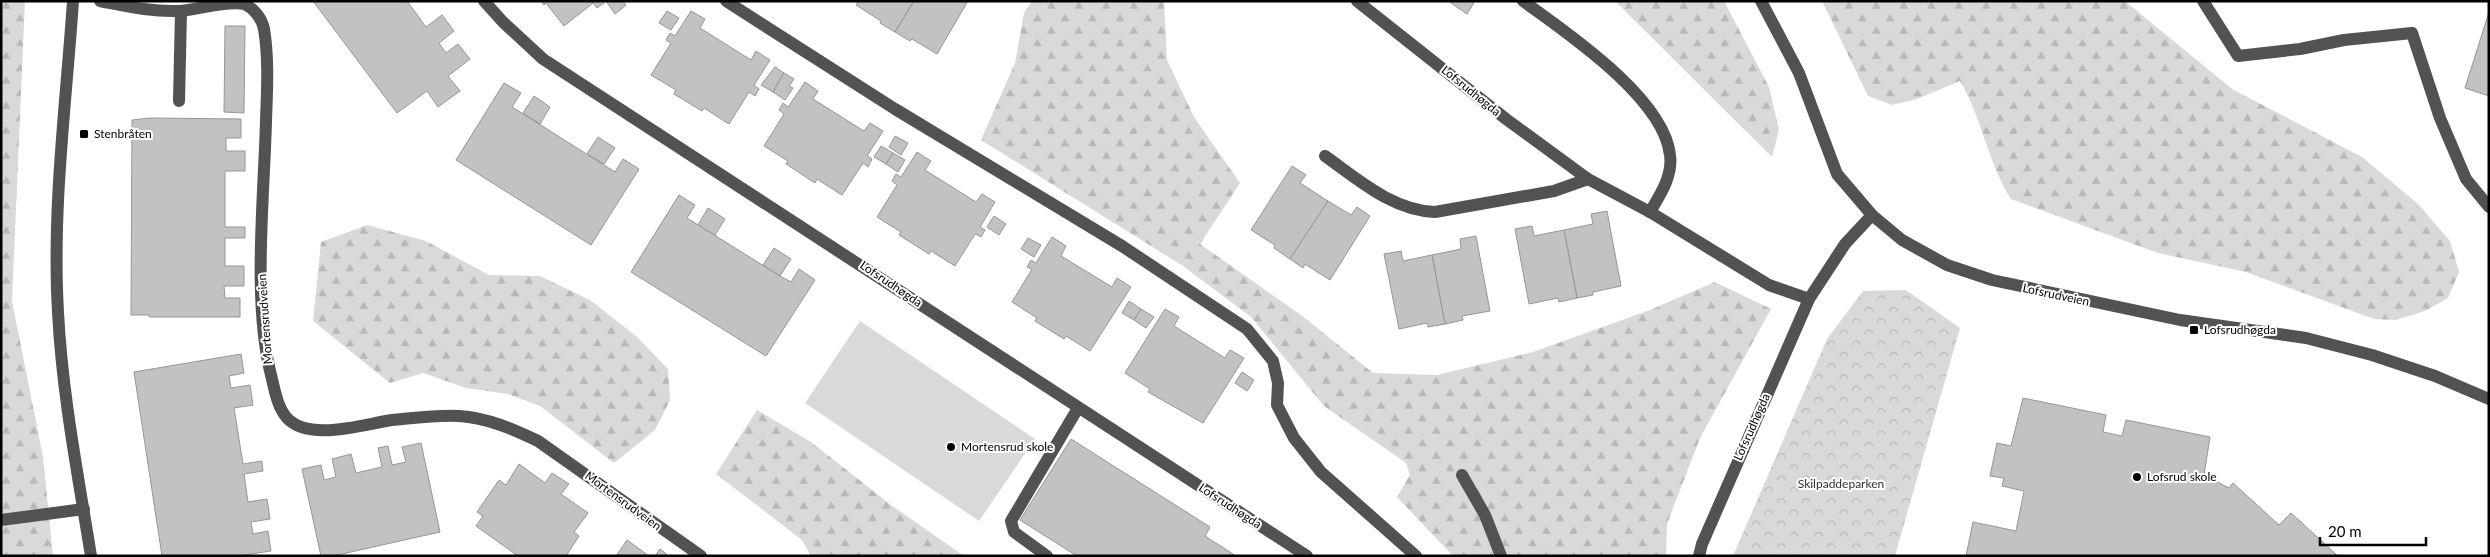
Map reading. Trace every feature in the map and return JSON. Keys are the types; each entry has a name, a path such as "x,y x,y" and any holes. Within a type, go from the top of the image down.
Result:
{"street":[{"path":"73,1 58,211 56,274 65,387 91,556"},
{"name":"Mortensrudveien","path":"100,1 142,10 181,11 235,2 245,3 253,9 264,28 267,72 261,270 263,321 266,359 277,398 288,418 297,424 316,430 338,430 392,420 456,416 482,419 509,427 538,441 701,556"},
{"name":"Lofsrudhøgda","path":"484,1 503,22 543,59 1307,556"},
{"path":"726,1 895,109 1114,240 1247,329 1273,361 1278,383 1277,405 1294,438 1321,472 1416,556"},
{"name":"Lofsrudhøgda","path":"1357,1 1506,120 1588,179 1650,212 1768,285 1809,299"},
{"path":"1523,1 1578,41 1639,97 1658,122 1668,142 1671,157 1666,183 1650,212"},
{"name":"Lofsrudveien","path":"1761,1 1799,73 1837,174 1872,215 1902,240 1947,265 1992,280 2180,320 2306,338 2372,355 2435,376 2489,399"},
{"path":"2203,1 2238,56 2300,49 2352,39 2412,34 2440,118 2466,178 2489,207"},
{"path":"179,101 181,11"},
{"path":"1325,156 1385,198 1418,211 1451,209 1554,191 1588,179"},
{"name":"Lofsrudhøgda","path":"1699,556 1702,544 1730,477 1809,299 1845,244 1872,215"},
{"path":"1046,556 1014,532 1010,521 1078,408"},
{"path":"1462,476 1484,514 1501,556"},
{"path":"1,520 84,509"}],"green space":[{"path":"1,1 25,1 12,301 43,457 53,556 1,556"},
{"path":"1032,1 1164,1 1167,60 1194,117 1240,183 1200,244 1305,318 1373,373 1437,375 1533,352 1650,310 1715,282 1771,309 1700,438 1667,524 1666,556 1453,556 1397,497 1410,475 1406,463 1324,406 1251,317 1183,266 981,140 1015,63 1024,13"},
{"path":"1615,1 1724,1 1769,87 1779,130 1772,157"},
{"path":"1822,1 2125,1 2232,89 2362,157 2418,204 2450,241 2459,272 2448,298 2425,311 2396,320 2374,319 2246,272 2158,253 2011,199 1996,171 1968,95 1960,81 1917,99 1892,105 1868,96"},
{"path":"367,225 426,241 489,275 540,276 590,300 636,336 668,369 670,400 655,430 614,463 540,406 508,394 466,388 423,373 390,383 313,321 321,242"},
{"name":"Skilpaddeparken","path":"1906,290 1960,328 1895,556 1733,556 1827,339 1863,291"},
{"path":"860,321 1035,439 979,521 805,403"},
{"path":"757,410 811,442 891,505 964,556 811,556 802,540 716,474"}],"building":[{"path":"313,1 407,1 426,27 442,15 454,31 439,43 446,53 458,44 470,59 448,76 460,91 438,107 427,91 397,113"},
{"path":"541,1 602,1 604,3 597,8 593,3 564,26 546,3 544,5"},
{"path":"606,1 623,1 626,5 615,14"},
{"path":"859,1 914,1 895,32 856,5"},
{"path":"914,1 968,1 937,54 912,39 910,41 895,32"},
{"path":"1448,1 1475,1 1467,14"},
{"path":"667,11 679,18 671,30 659,23"},
{"path":"691,11 705,19 700,28 751,60 756,51 770,60 754,85 759,89 755,96 749,92 729,124 704,108 702,111 674,94 676,90 651,75 671,43 666,40 670,33 675,36"},
{"path":"2489,12 2489,96 2465,88"},
{"path":"225,26 245,26 244,113 224,112"},
{"path":"775,67 784,73 773,92 761,85"},
{"path":"784,73 794,79 789,86 793,88 785,100 773,92"},
{"path":"805,82 818,91 813,99 864,131 870,123 883,131 867,156 872,159 868,167 863,163 842,195 817,179 815,183 786,164 788,161 764,146 784,114 779,110 783,103 788,107"},
{"path":"504,83 521,93 512,107 615,172 623,159 639,169 591,245 456,160"},
{"path":"534,96 550,107 540,124 523,113"},
{"path":"150,118 241,119 241,138 226,138 226,151 245,151 245,171 225,171 225,227 245,227 245,238 225,238 225,266 244,266 244,286 224,286 225,298 240,298 240,317 149,317 149,315 131,315 132,120"},
{"path":"895,136 908,143 901,155 889,147"},
{"path":"598,137 615,148 604,164 587,154"},
{"path":"881,146 893,153 886,164 874,157"},
{"path":"917,152 931,161 925,170 976,202 982,194 995,202 980,227 985,230 981,237 975,234 955,266 931,251 929,254 899,235 901,232 877,217 897,185 892,181 896,174 901,177"},
{"path":"893,153 905,160 898,172 886,164"},
{"path":"1292,166 1306,175 1300,183 1328,201 1290,259 1274,248 1275,245 1251,230"},
{"path":"679,195 695,205 687,218 791,282 799,269 815,280 766,356 631,272"},
{"path":"1328,201 1351,215 1357,207 1370,216 1330,280 1305,264 1303,268 1290,259"},
{"path":"708,208 725,219 715,235 698,225"},
{"path":"1607,211 1621,286 1593,292 1593,295 1577,298 1564,230 1593,224 1591,214"},
{"path":"994,216 1006,224 999,235 987,227"},
{"path":"1532,226 1534,236 1564,230 1577,298 1559,302 1558,298 1529,304 1515,229"},
{"path":"1476,236 1490,311 1462,316 1463,320 1445,324 1432,255 1461,249 1460,239"},
{"path":"1052,237 1066,246 1061,256 1112,287 1117,278 1131,287 1090,351 1066,336 1064,339 1035,321 1037,318 1012,302 1032,269 1027,267 1031,260 1036,263"},
{"path":"1028,238 1041,245 1034,257 1021,249"},
{"path":"774,248 791,259 780,276 763,265"},
{"path":"1401,251 1403,261 1432,255 1445,324 1428,327 1427,323 1399,329 1384,254"},
{"path":"1129,301 1141,309 1134,320 1122,313"},
{"path":"1141,309 1154,317 1146,328 1134,320"},
{"path":"1165,309 1179,317 1174,326 1225,358 1230,350 1244,358 1203,423 1148,392 1150,389 1125,373"},
{"path":"241,354 244,373 229,376 231,388 250,385 253,405 234,408 243,464 262,461 263,471 244,474 248,502 267,499 270,519 251,522 253,534 268,531 271,551 237,556 162,556 134,372"},
{"path":"1242,372 1254,380 1247,391 1235,383"},
{"path":"2023,398 2106,415 2103,432 2122,436 2126,420 2210,437 2204,475 2229,488 2233,483 2279,525 2291,513 2338,556 1966,556 1973,522 2016,531 2024,491 2002,486 2004,478 1990,476 1997,443 2011,446"},
{"path":"1071,439 1210,527 1205,536 1236,556 1077,556 1020,520"},
{"path":"421,443 440,532 333,556 321,556 302,469 321,465 324,480 336,477 332,459 351,454 356,473 382,467 378,448 388,446 392,465 406,462 402,447"},
{"path":"519,464 545,483 552,473 569,484 561,494 588,513 574,532 579,536 566,556 518,556 476,526 483,516 477,512 499,480 506,485"},
{"path":"627,540 649,556 616,556"},
{"path":"660,549 669,556 655,556"}],"place":[{"name":"Stenbråten","path":"84,134"},
{"name":"Lofsrudhøgda","path":"2194,330"},
{"name":"Mortensrud skole","path":"951,447"},
{"name":"Lofsrud skole","path":"2137,477"}]}
